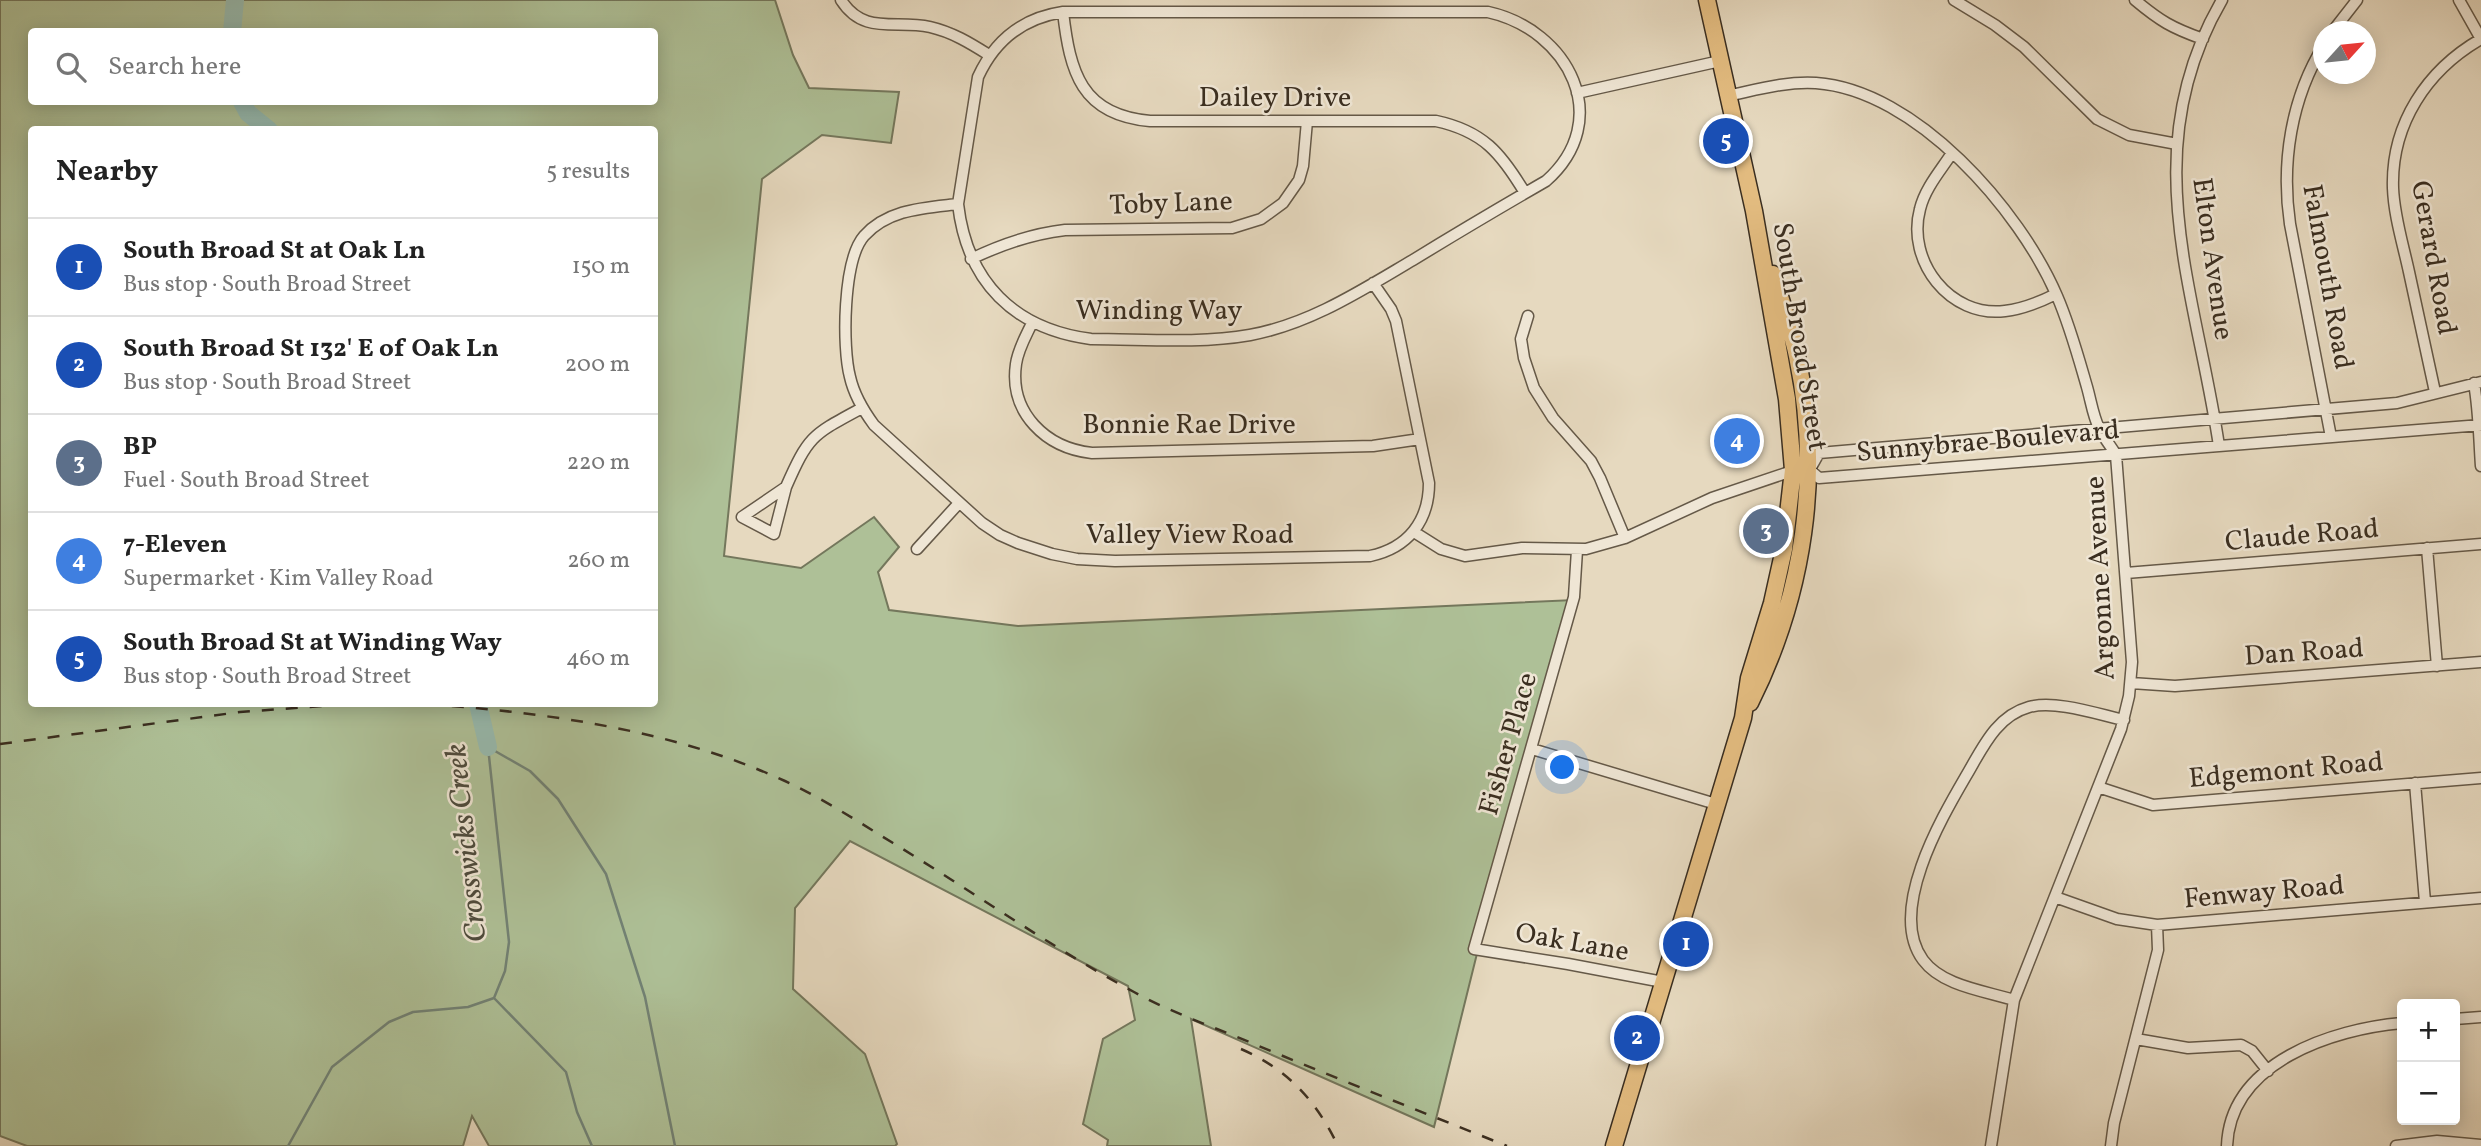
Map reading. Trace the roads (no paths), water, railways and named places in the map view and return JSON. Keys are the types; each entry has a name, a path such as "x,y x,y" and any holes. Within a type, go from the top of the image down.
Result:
{"main road":[{"name":"South Broad Street","path":"1614,1146 1743,718 1760,682 1773,628 1772,603 1784,549 1793,470 1787,399 1754,211 1707,0"},
{"name":"South Broad Street","path":"1754,211 1797,356 1810,470 1801,549 1790,598 1773,628"},
{"path":"1772,603 1790,598"}],"street":[{"path":"841,0 849,11 868,22 935,28 958,36 989,55"},
{"path":"1409,0 1409,12"},
{"path":"1954,0 2024,47 2097,119 2129,135 2177,144"},
{"path":"2135,0 2166,25 2203,39"},
{"name":"Elton Avenue","path":"2219,446 2178,224 2175,191 2177,144 2185,93 2203,39 2222,0"},
{"path":"2341,21 2357,0"},
{"path":"2459,0 2481,39"},
{"name":"Winding Way","path":"1063,12 1488,12 1520,22 1555,49 1570,72 1577,93 1579,122 1570,151 1555,173 1373,283 1301,320 1228,338 1091,339 1054,332 1019,315 993,292 971,258 960,224 958,204 978,76 989,55 1000,42 1022,25 1035,18 1063,12"},
{"name":"Dailey Drive","path":"1063,12 1068,51 1075,74 1096,100 1121,115 1150,121 1436,121 1466,130 1493,148 1525,193"},
{"name":"Gerard Road","path":"2435,392 2395,207 2394,167 2403,128 2422,91 2449,61 2481,39"},
{"path":"1577,93 1720,61"},
{"name":"Falmouth Road","path":"2313,64 2295,114 2289,141 2287,192 2290,224 2331,438"},
{"name":"Argonne Avenue","path":"1727,96 1796,83 1845,88 1884,104 1915,123 1952,153 1976,176 2030,245 2056,294 2072,336 2099,429 2116,455 2132,646 2131,683 2124,720 2014,1000 1991,1146"},
{"name":"Toby Lane","path":"971,258 1002,244 1045,232 1231,228 1261,219 1283,203 1299,180 1307,121"},
{"path":"1952,153 1925,194 1917,221 1917,236 1923,260 1937,283 1957,300 1982,310 1996,312 2023,307 2056,294"},
{"name":"Valley View Road","path":"958,204 900,212 874,227 857,246 850,269 845,345 850,380 862,408 885,437 982,523 1018,543 1052,554 1101,561 1370,556 1394,548 1414,532"},
{"path":"1373,283 1396,321 1429,483 1429,496 1422,520 1414,532 1441,549 1465,556 1522,548 1577,550 1604,545 1712,498 1793,470 1810,470"},
{"path":"1528,316 1521,339 1534,388 1553,418 1591,461 1601,478 1625,538"},
{"name":"Bonnie Rae Drive","path":"1032,323 1016,361 1016,388 1025,414 1033,425 1065,447 1092,453 1359,447 1420,439"},
{"path":"2478,382 2481,466"},
{"name":"Sunnybrae Boulevard","path":"2478,382 2397,403 1819,453 1810,470 1819,478 2479,425"},
{"path":"786,487 741,517 774,534 786,487 810,440 821,430 862,408"},
{"path":"917,549 959,503"},
{"name":"Claude Road","path":"2126,573 2481,544"},
{"path":"2427,548 2437,666"},
{"name":"Fisher Place","path":"1474,949 1574,597 1577,550"},
{"name":"Dan Road","path":"2131,683 2175,686 2481,662"},
{"path":"2014,1000 1940,975 1918,952 1912,928 1913,906 1919,873 1931,840 1991,735 2017,711 2054,705 2124,720"},
{"path":"1532,749 1716,804"},
{"name":"Edgemont Road","path":"2098,788 2153,805 2481,778"},
{"path":"2415,783 2425,902"},
{"name":"Fenway Road","path":"2055,897 2117,919 2157,925 2481,898"},
{"path":"2111,1146 2114,1124 2158,950 2157,925"},
{"name":"Oak Lane","path":"1474,949 1663,982"},
{"path":"2460,1019 2481,1017"},
{"path":"2227,1146 2230,1121 2236,1107 2251,1086 2268,1071 2292,1054 2330,1036 2397,1024"},
{"path":"2136,1039 2188,1048 2241,1045 2252,1051 2268,1071"},
{"path":"2396,1146 2437,1141 2481,1145"}],"waterway":[{"name":"Crosswicks Creek","path":"232,28 235,0"},
{"name":"Crosswicks Creek","path":"244,105 248,113 264,126"},
{"name":"Crosswicks Creek","path":"479,707 488,747"},
{"path":"488,747 530,771 558,799 606,874 645,997 675,1146"},
{"name":"Crosswicks Creek","path":"288,1146 332,1067 389,1022 413,1012 468,1007 494,998 505,971 509,942 488,747"},
{"path":"494,998 566,1072 577,1112 592,1146"}],"railway":[{"path":"0,744 240,712 308,707"},
{"path":"458,707 610,727 655,737 743,763 826,802 1073,957 1148,1000 1507,1146"},
{"path":"1241,1049 1286,1076 1310,1100 1338,1146"}],"place":[{"name":"South Broad St at Winding Way","path":"1726,141"},
{"name":"7-Eleven","path":"1737,441"},
{"name":"BP","path":"1766,531"},
{"name":"South Broad St at Oak Ln","path":"1686,944"},
{"name":"South Broad St 132' E of Oak Ln","path":"1637,1038"}]}
